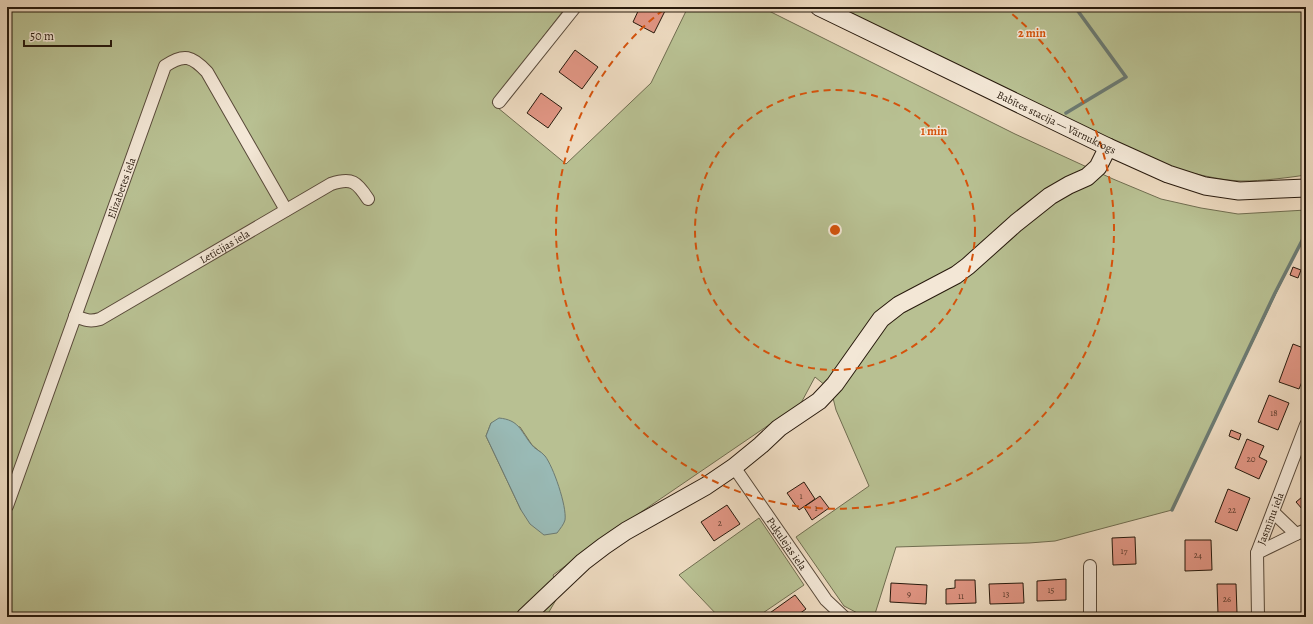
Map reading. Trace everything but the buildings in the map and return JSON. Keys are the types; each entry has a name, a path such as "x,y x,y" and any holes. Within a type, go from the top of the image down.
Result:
{"street":[{"path":"499,102 574,7"},
{"name":"Babītes stacija — Vārnukrogs","path":"819,7 1108,147 1168,174 1205,186 1239,191 1306,188"},
{"name":"Elizabetes iela","path":"7,506 165,66 174,60 186,58 197,62 207,72 286,210"},
{"path":"525,617 583,562 604,546 626,531 706,486 734,467 779,428 819,400 835,384 881,319 899,305 956,275 1016,223 1050,196 1087,177 1098,168 1108,147"},
{"name":"Letīcijas iela","path":"76,316 92,321 100,319 332,184 343,180 352,181 361,187 368,199"},
{"name":"Jasmīnu iela","path":"1258,617 1257,554 1306,425"},
{"name":"Puķulejas iela","path":"734,467 826,600 844,617"},
{"path":"1257,554 1301,532 1273,512"},
{"path":"1090,566 1090,617"}],"green space":[{"path":"7,7 566,7 492,103 566,164 651,83 688,7 761,7 1015,134 1113,179 1161,199 1238,214 1306,210 1306,231 1172,510 1055,541 896,547 874,617 865,617 844,606 796,537 869,486 836,410 831,390 815,377 801,403 606,536 553,575 560,593 546,617 7,617","holes":["491,423 520,427 532,445 545,456 521,510 486,436"]},
{"path":"834,7 1306,7 1306,175 1266,180 1241,181 1214,178 1171,168"},
{"path":"759,518 804,585 757,617 719,617 679,575"}],"water":[{"path":"499,418 515,423 532,446 545,456 552,468 559,486 565,514 565,520 557,533 544,535 530,524 521,510 486,436 491,423"}],"waterway":[{"path":"1066,113 1126,77 1075,7"},
{"path":"1172,510 1275,293 1306,233"}]}
